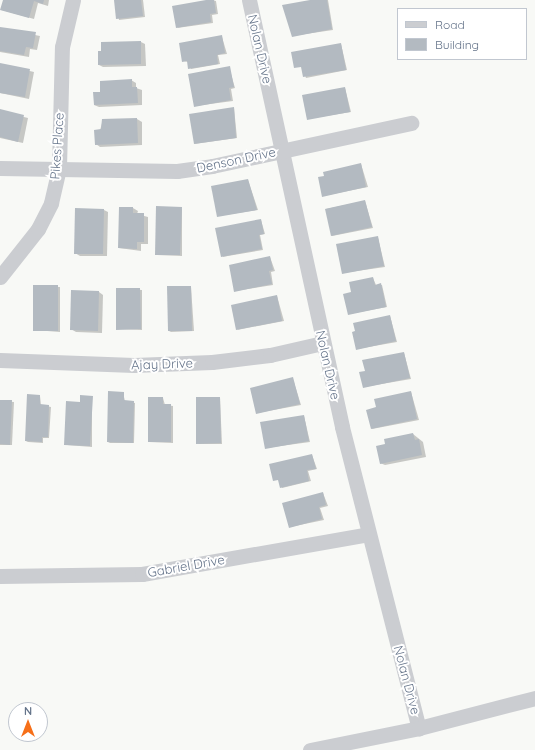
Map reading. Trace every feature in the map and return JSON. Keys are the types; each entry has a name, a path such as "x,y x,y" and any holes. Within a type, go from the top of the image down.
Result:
{"street":[{"name":"Pikes Place","path":"0,277 38,229 50,203 58,168 62,47 73,0"},
{"name":"Nolan Drive","path":"249,0 323,343 369,534 419,728"},
{"name":"Denson Drive","path":"0,168 58,168 112,172 178,171 212,166 411,123"},
{"name":"Ajay Drive","path":"0,360 134,365 212,362 270,355 323,343"},
{"name":"Gabriel Drive","path":"0,576 142,574 369,534"},
{"path":"310,750 419,728 535,698"}],"building":[{"path":"3,0 44,0 43,4 34,1 29,18 0,10"},
{"path":"114,0 141,0 143,16 116,19"},
{"path":"214,0 216,13 210,14 211,22 176,28 172,6"},
{"path":"310,0 327,0 332,29 292,37 282,5"},
{"path":"0,27 36,32 33,48 26,47 24,55 0,51"},
{"path":"222,35 225,53 217,55 218,64 188,69 187,61 182,62 179,43"},
{"path":"141,41 141,64 98,65 98,51 101,51 101,42"},
{"path":"341,43 346,70 303,77 301,67 294,68 291,52"},
{"path":"0,63 30,69 25,97 0,93"},
{"path":"230,66 234,87 229,88 231,100 194,107 188,74"},
{"path":"132,79 132,87 137,87 138,103 94,105 93,92 100,92 100,81"},
{"path":"345,87 350,112 307,120 302,95"},
{"path":"234,107 236,138 194,144 189,114"},
{"path":"0,109 24,115 18,142 0,137"},
{"path":"137,118 138,143 95,145 94,130 101,129 102,119"},
{"path":"361,163 366,187 322,197 318,177 324,176 323,172"},
{"path":"248,179 257,210 217,217 211,186"},
{"path":"365,200 372,227 331,236 325,209"},
{"path":"156,206 182,207 180,255 155,255"},
{"path":"119,207 133,207 133,213 144,213 144,242 137,242 137,249 118,248"},
{"path":"75,208 104,209 103,254 74,254"},
{"path":"261,219 264,234 259,235 262,249 221,257 215,228"},
{"path":"378,236 384,266 342,274 336,244"},
{"path":"270,256 273,270 269,271 272,284 234,292 229,265"},
{"path":"373,277 375,285 381,283 386,307 348,315 343,294 351,292 349,282"},
{"path":"33,285 58,285 58,331 33,331"},
{"path":"167,286 191,286 192,331 168,331"},
{"path":"116,288 140,288 141,329 116,330"},
{"path":"71,290 99,291 98,331 70,330"},
{"path":"277,295 282,321 236,330 231,305"},
{"path":"390,315 396,341 356,350 352,332 355,331 353,323"},
{"path":"404,352 410,378 363,388 359,372 365,371 362,360"},
{"path":"293,377 300,404 256,414 250,388"},
{"path":"108,391 124,392 124,400 134,401 133,443 107,442"},
{"path":"411,391 417,419 371,429 366,410 376,407 374,399"},
{"path":"27,394 40,395 40,404 49,405 48,437 42,437 42,442 25,441"},
{"path":"80,395 93,396 90,446 64,445 66,401 80,402"},
{"path":"148,397 163,397 163,404 171,404 171,442 148,442"},
{"path":"196,397 220,397 221,443 196,444"},
{"path":"0,400 12,400 10,445 0,444"},
{"path":"304,415 309,441 265,449 260,422"},
{"path":"413,433 415,440 419,439 422,455 380,464 376,446 385,444 384,439"},
{"path":"312,454 316,469 307,470 309,481 280,488 278,480 273,481 269,464"},
{"path":"323,492 326,505 319,507 322,519 289,528 282,503"}]}
